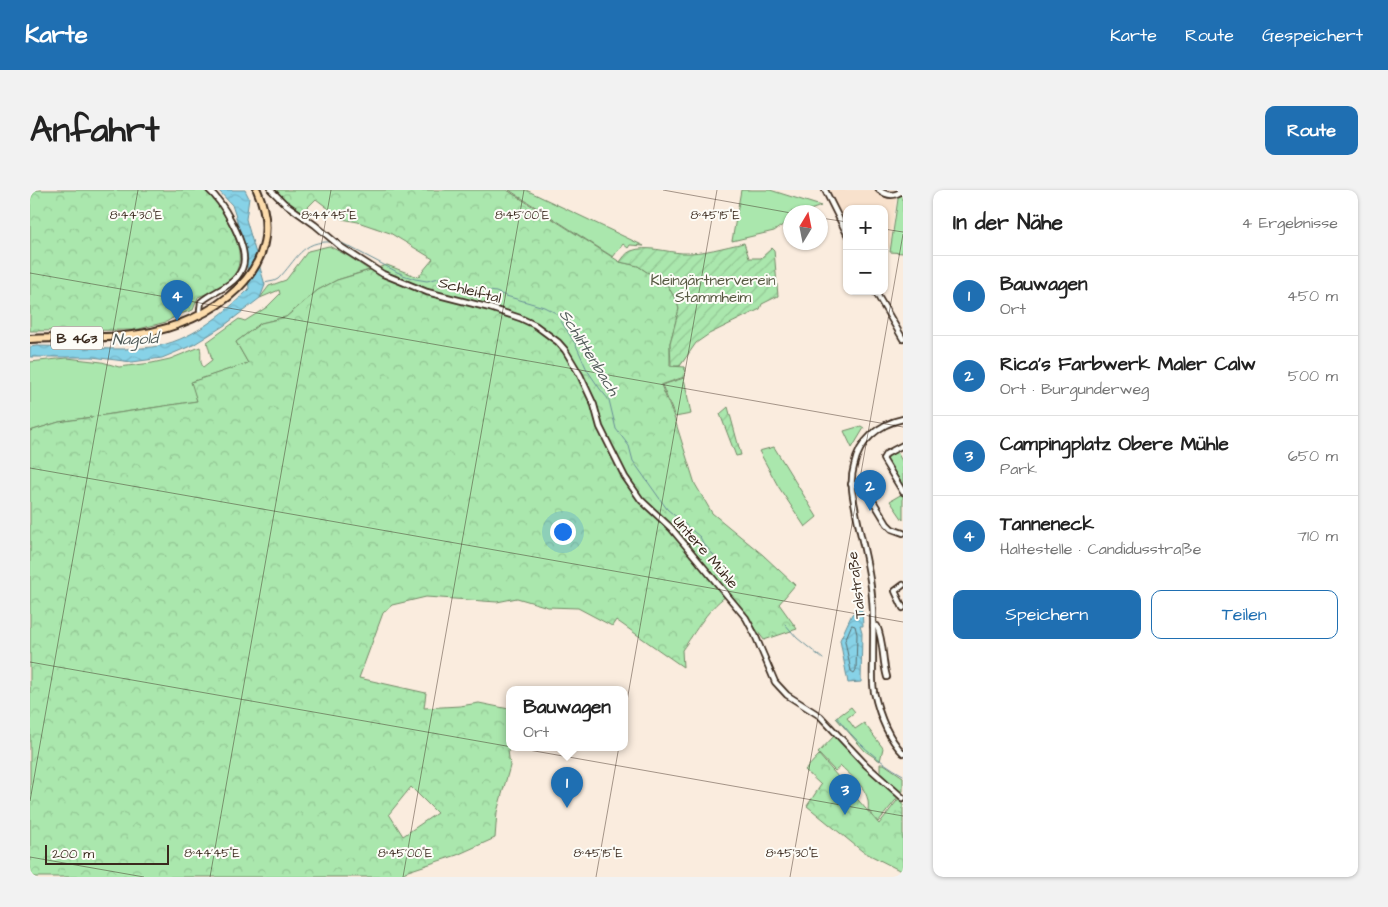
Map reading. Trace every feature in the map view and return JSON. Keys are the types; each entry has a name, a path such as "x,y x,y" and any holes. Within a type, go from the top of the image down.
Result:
{"main road":[{"name":"B 463","path":"30,339 106,338 142,334 161,330 201,314 221,303 241,287 259,259 264,239 265,219 257,190"}],"street":[{"path":"201,314 202,302 224,289 235,279 240,273 244,259 237,234 218,200 209,190"},
{"name":"Schleiftal","path":"271,190 284,203 341,247 383,274 427,292 490,308 520,318 546,332 566,350 580,375 594,405 600,427 615,456"},
{"path":"825,190 843,226"},
{"path":"879,190 889,195 897,195 903,190"},
{"path":"877,295 903,339"},
{"name":"Talstraße","path":"903,419 885,424 864,442 854,464 851,484 857,519 868,562 872,598 874,690 886,730 903,754"},
{"path":"903,444 886,454 883,459 903,492"},
{"name":"Untere Mühle","path":"615,456 625,477 641,500 671,528 746,618 775,682 788,695 820,716 866,765 903,798"},
{"path":"851,484 864,486 887,524 892,529 903,533"},
{"path":"903,585 895,591 903,608"},
{"name":"Talstraße","path":"873,626 877,626 881,636 882,661 887,677"}],"shaded area":[{"path":"827,190 893,190 896,200 890,248 888,248 888,205 843,205 843,221"}],"green space":[{"path":"30,190 204,190 218,206 235,238 239,251 237,270 223,285 198,297 193,310 180,314 166,322 135,330 30,331"},
{"path":"276,190 507,190 620,262 638,266 668,286 679,309 670,343 670,366 685,367 684,377 661,385 674,417 695,484 712,513 763,555 795,585 779,604 797,629 764,640 730,594 703,619 682,650 683,667 616,620 612,626 578,608 548,607 517,598 497,602 426,597 392,605 383,613 359,678 426,693 424,708 479,703 506,708 506,751 508,751 510,766 497,812 495,838 457,855 405,872 402,877 30,877 30,431 59,422 197,401 191,382 248,363 236,342 261,323 286,317 318,290 337,280 387,265 418,277 433,259 390,233 358,222 342,219 316,199 303,212 286,201","holes":["411,787 437,813 403,836 389,814"]},
{"path":"509,190 526,190 644,246 630,245 628,248 623,244 613,257"},
{"path":"741,190 770,190 818,205 783,205 783,225 774,231 732,241"},
{"path":"903,193 903,253 890,252 898,199 896,197"},
{"name":"Kleingärtnerverein Stammheim","path":"744,243 749,258 761,258 772,248 774,250 778,296 762,304 760,309 709,334 696,343 680,366 671,366 670,343 679,309 677,302 668,286 638,266 620,262 628,253 637,249 690,253"},
{"path":"329,246 369,270 337,280 318,290 286,317 261,323 236,342 248,363 192,382 197,401 59,422 30,431 30,362 67,358 102,362 119,367 170,359 200,347 203,367 212,360 207,342 239,319 245,321 267,307 280,294 279,290 260,298 269,286 286,280 308,251"},
{"path":"684,378 691,414 675,417 662,385"},
{"path":"728,407 741,455 736,456 720,414"},
{"path":"861,426 864,428 852,448 844,431"},
{"path":"774,447 817,517 805,527 778,486 759,451"},
{"path":"896,450 903,463 903,488 886,460 888,455"},
{"path":"902,494 903,496 903,520 890,501"},
{"path":"851,707 855,712 847,718 855,729 864,723 883,748 880,761 865,751 836,718"},
{"path":"836,734 899,796 878,822 868,810 867,797 856,780 841,766 835,771 818,753"},
{"path":"819,755 879,824 900,797 903,799 903,872 862,851 807,806 821,785 805,770"},
{"path":"880,764 884,764 903,777 903,791 901,794 880,776"}],"water":[{"path":"218,190 245,190 249,198 246,219 265,285 260,298 225,325 193,345 162,358 132,362 92,357 30,357 30,347 37,346 123,349 166,344 205,326 239,299 249,289 246,254 232,205"},
{"path":"862,610 863,626 860,626 862,633 861,682 848,683 840,640 852,614"}],"waterway":[{"name":"Schlittenbach","path":"264,283 278,279 306,248 313,244 332,242"},
{"name":"Schlittenbach","path":"342,243 403,275 415,279 427,281 439,278 446,279 471,288 496,292 544,307 556,313 576,345 587,370 609,400 616,429 629,446 633,461 667,509 700,537 719,561"},
{"name":"Schlittenbach","path":"785,624 797,638 823,659"},
{"name":"Schlittenbach","path":"836,716 866,749 903,775"}],"place":[{"name":"Tanneneck","path":"177,321"},
{"name":"Rica's Farbwerk Maler Calw","path":"870,511"},
{"name":"Bauwagen","path":"567,808"},
{"name":"Campingplatz Obere Mühle","path":"845,815"}],"water label":[{"name":"Nagold","path":"135,338"}]}
